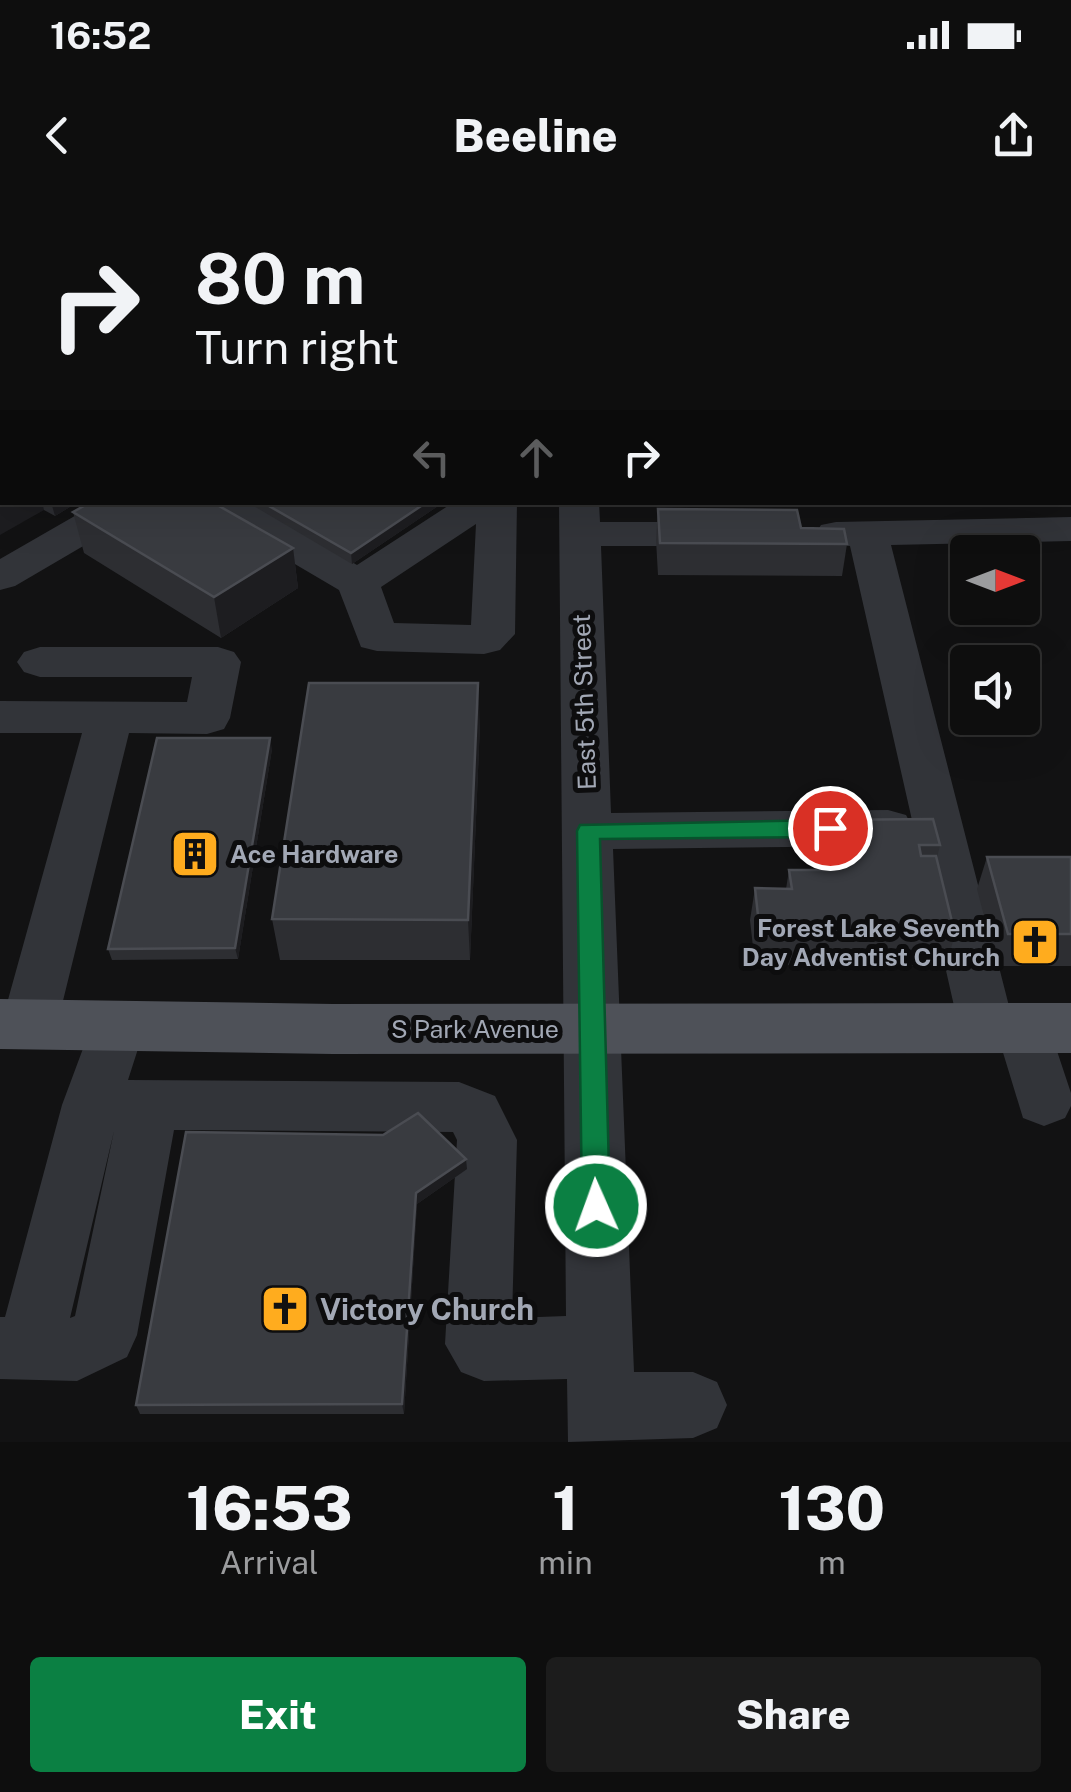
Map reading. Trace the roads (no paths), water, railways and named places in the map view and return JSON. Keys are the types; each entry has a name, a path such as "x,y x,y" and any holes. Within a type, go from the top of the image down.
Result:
{"main road":[{"name":"S Park Avenue","path":"14,1025 592,1030 1027,1028"}],"street":[{"path":"0,577 124,505"},
{"path":"223,505 358,583 377,638 484,640 492,634 492,511"},
{"path":"358,583 492,511 579,522 778,534 1071,529"},
{"name":"East 5th Street","path":"579,522 601,1398"},
{"path":"868,534 939,827 1027,1028 1044,1101"},
{"path":"0,717 206,718 218,662 40,662"},
{"path":"14,1025 110,717"},
{"path":"588,831 939,827"},
{"path":"15,1348 77,1350 104,1335 120,1105 117,1027"},
{"path":"120,1105 459,1107 474,1114 488,1140 478,1344 484,1350 601,1398 693,1405"}],"place":[{"name":"Ace Hardware","path":"195,854"},
{"name":"Forest Lake Seventh Day Adventist Church","path":"1035,942"},
{"name":"Victory Church","path":"285,1309"}]}
